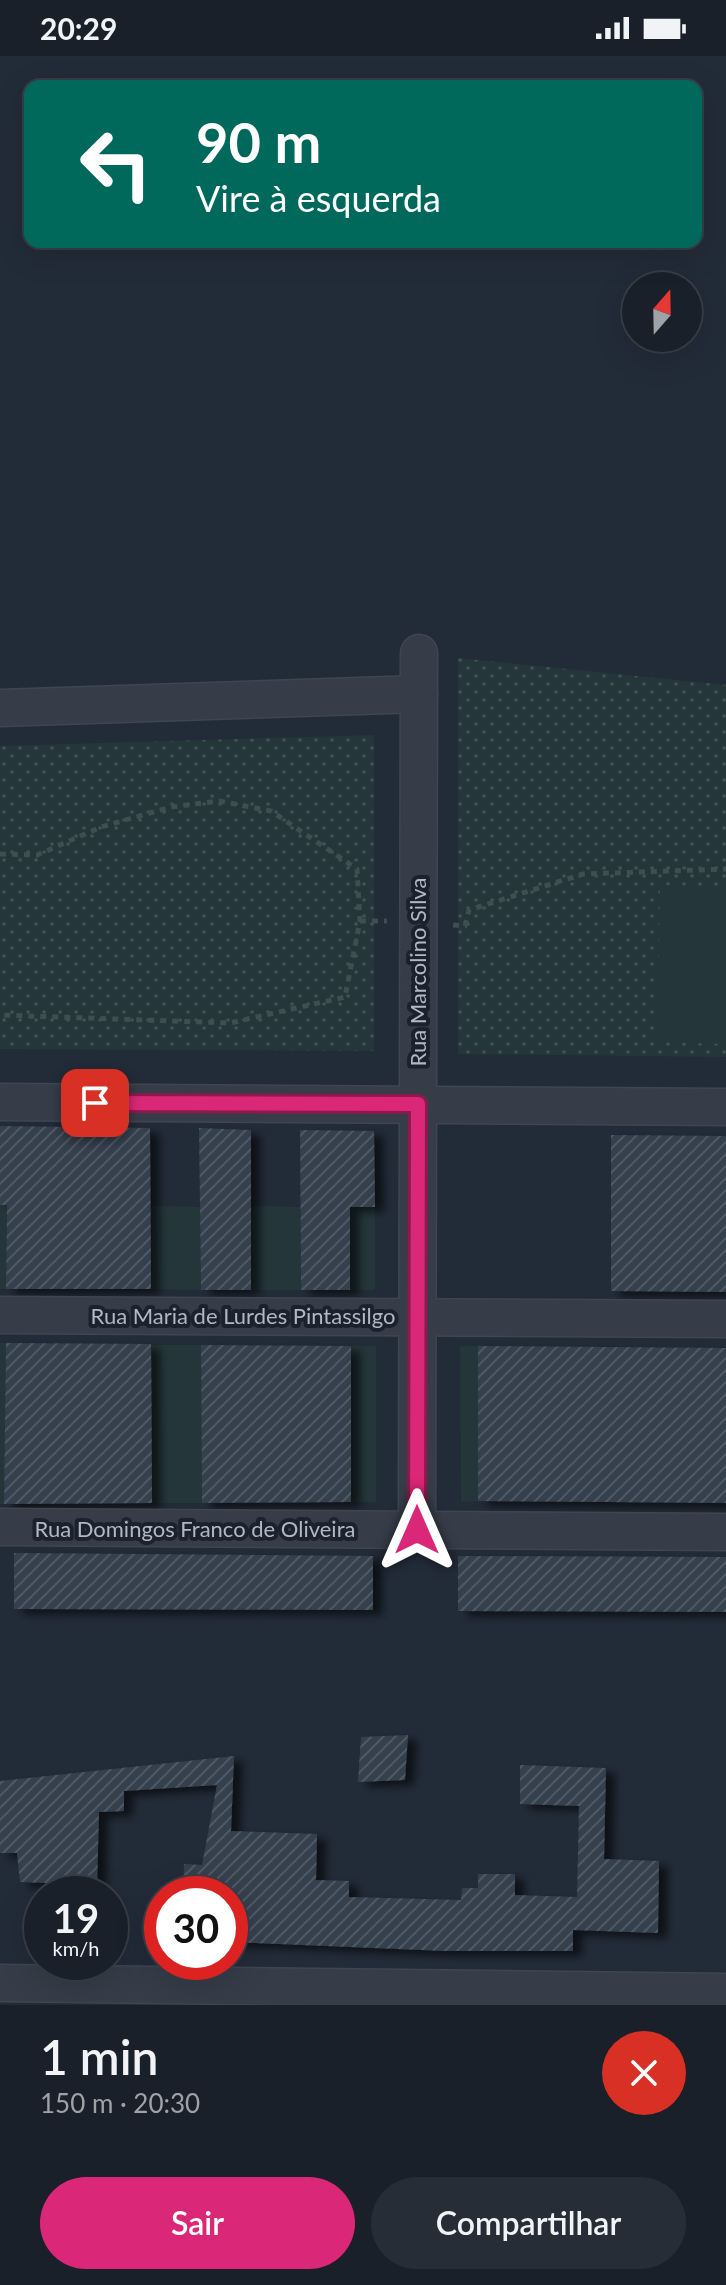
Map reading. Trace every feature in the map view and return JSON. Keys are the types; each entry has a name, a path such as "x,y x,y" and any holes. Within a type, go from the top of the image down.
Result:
{"street":[{"name":"Rua Marcolino Silva","path":"417,1530 419,653"},
{"path":"0,708 419,694"},
{"path":"0,1102 726,1107"},
{"name":"Rua Maria de Lurdes Pintassilgo","path":"0,1315 726,1319"},
{"name":"Rua Domingos Franco de Oliveira","path":"0,1527 726,1532"},
{"path":"0,1983 405,1996 726,1992"}],"path":[{"path":"0,854 37,855 101,827 171,807 219,801 271,811 357,869 360,921 345,997 230,1023 0,1015"},
{"path":"465,926 469,910 583,874 726,869"}],"shaded area":[{"path":"458,658 726,685 726,1057 458,1054"},
{"path":"374,735 374,1051 0,1049 0,746"},
{"path":"660,885 726,887 726,1044 657,1042"},
{"path":"0,1205 7,1205 6,1289 0,1289"},
{"path":"151,1206 200,1207 201,1290 151,1289"},
{"path":"251,1206 300,1207 301,1290 251,1290"},
{"path":"350,1207 375,1207 375,1290 350,1290"},
{"path":"0,1343 6,1343 4,1504 0,1504"},
{"path":"151,1345 201,1345 202,1503 152,1503"},
{"path":"351,1346 376,1346 376,1502 351,1502"},
{"path":"460,1346 478,1346 478,1501 461,1502"}],"building":[{"path":"0,1126 150,1128 151,1289 6,1289 7,1205 0,1205"},
{"path":"199,1128 251,1130 251,1290 201,1290"},
{"path":"300,1130 374,1131 375,1207 350,1207 350,1290 301,1290"},
{"path":"611,1135 726,1136 726,1292 611,1291"},
{"path":"6,1343 151,1344 152,1503 4,1504"},
{"path":"201,1345 351,1346 351,1502 202,1503"},
{"path":"478,1346 726,1348 726,1503 478,1501"},
{"path":"14,1553 373,1556 373,1610 14,1609"},
{"path":"458,1556 726,1557 726,1612 458,1611"},
{"path":"408,1735 405,1780 358,1782 361,1737"},
{"path":"234,1756 231,1831 317,1834 316,1880 349,1881 349,1897 461,1900 462,1888 478,1888 478,1874 515,1874 515,1895 577,1897 579,1806 520,1804 520,1765 606,1768 604,1859 659,1861 658,1933 573,1930 573,1951 445,1951 248,1943 248,1876 184,1876 184,1864 202,1865 217,1785 124,1791 124,1811 99,1812 97,1876 24,1876 24,1882 20,1882 17,1853 0,1853 0,1781"}],"route":[{"path":"95,1103 418,1104 417,1530"}]}
